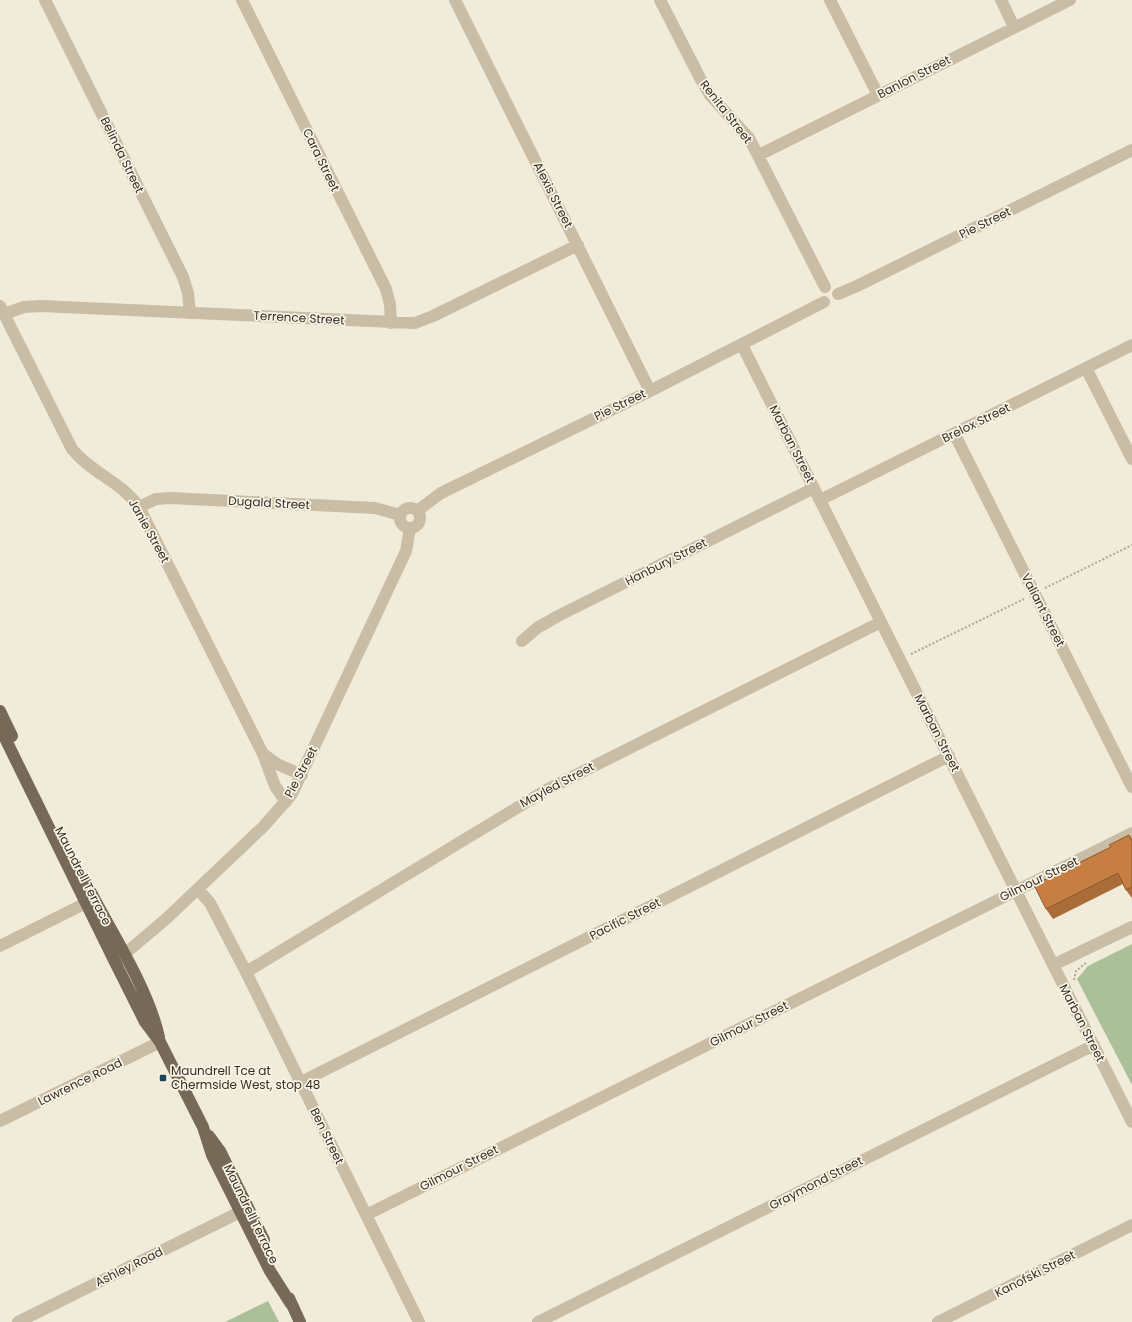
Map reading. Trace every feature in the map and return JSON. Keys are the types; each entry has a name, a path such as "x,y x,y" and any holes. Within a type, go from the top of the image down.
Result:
{"main road":[{"name":"Maundrell Terrace","path":"0,711 87,886 145,1022 160,1042 203,1127 223,1157 277,1266 291,1304"},
{"name":"Maundrell Terrace","path":"0,728 86,903 119,959"},
{"name":"Maundrell Terrace","path":"203,1127 212,1155 240,1212 270,1271 291,1304 300,1322"}],"street":[{"name":"Belinda Street","path":"45,0 183,278 188,292 190,313"},
{"name":"Cara Street","path":"242,0 386,289 390,304 391,323"},
{"name":"Alexis Street","path":"455,0 650,391"},
{"name":"Renita Street","path":"660,0 710,95 749,138 759,155 826,288"},
{"path":"830,0 878,95"},
{"path":"1001,0 1014,27"},
{"name":"Banlon Street","path":"759,155 1070,0"},
{"name":"Pie Street","path":"838,294 1132,150"},
{"name":"Terrence Street","path":"2,310 42,306 415,323 433,316 578,245"},
{"path":"826,288 833,288 838,294 837,300 832,303 824,302 820,295 826,288"},
{"name":"Pie Street","path":"417,511 441,493 650,391 824,302"},
{"name":"Janie Street","path":"2,310 72,449 88,465 122,488 139,507 263,754 274,786 286,802"},
{"name":"Marban Street","path":"742,345 1132,1122"},
{"name":"Brelox Street","path":"820,500 1132,345"},
{"path":"1086,368 1132,459"},
{"name":"Valiant Street","path":"954,433 1132,787"},
{"name":"Hanbury Street","path":"522,641 537,628 558,616 814,488"},
{"name":"Dugald Street","path":"139,507 156,499 170,498 375,508 400,515"},
{"path":"408,508 417,511 420,520 416,526 410,528 402,524 400,515 408,508"},
{"name":"Pie Street","path":"119,959 198,889 263,827 286,802 302,776 406,552 410,528"},
{"name":"Mayled Street","path":"246,972 541,792 881,622"},
{"name":"Janie Street","path":"263,754 277,764 302,776"},
{"name":"Pacific Street","path":"301,1082 949,756"},
{"name":"Gilmour Street","path":"366,1215 1132,833"},
{"name":"Ben Street","path":"198,889 210,903 246,972 420,1322"},
{"path":"0,946 86,903"},
{"path":"1053,965 1132,927"},
{"name":"Lawrence Road","path":"0,1122 160,1042"},
{"name":"Graymond Street","path":"538,1322 1094,1045"},
{"name":"Ashley Road","path":"18,1322 240,1212"},
{"name":"Kanofski Street","path":"938,1322 1132,1225"}],"path":[{"path":"1041,590 1132,545"},
{"path":"900,659 1028,596"},
{"path":"1077,986 1074,976 1076,972 1087,963"},
{"path":"1073,968 1076,972"}],"green space":[{"path":"1132,944 1132,1085 1077,979 1088,966"},
{"path":"268,1301 279,1322 225,1322"}],"building":[{"path":"1129,835 1132,841 1132,887 1126,890 1118,873 1046,909 1034,885 1111,847 1109,845"}],"place":[{"name":"Maundrell Tce at Chermside West, stop 48","path":"163,1078"}]}
